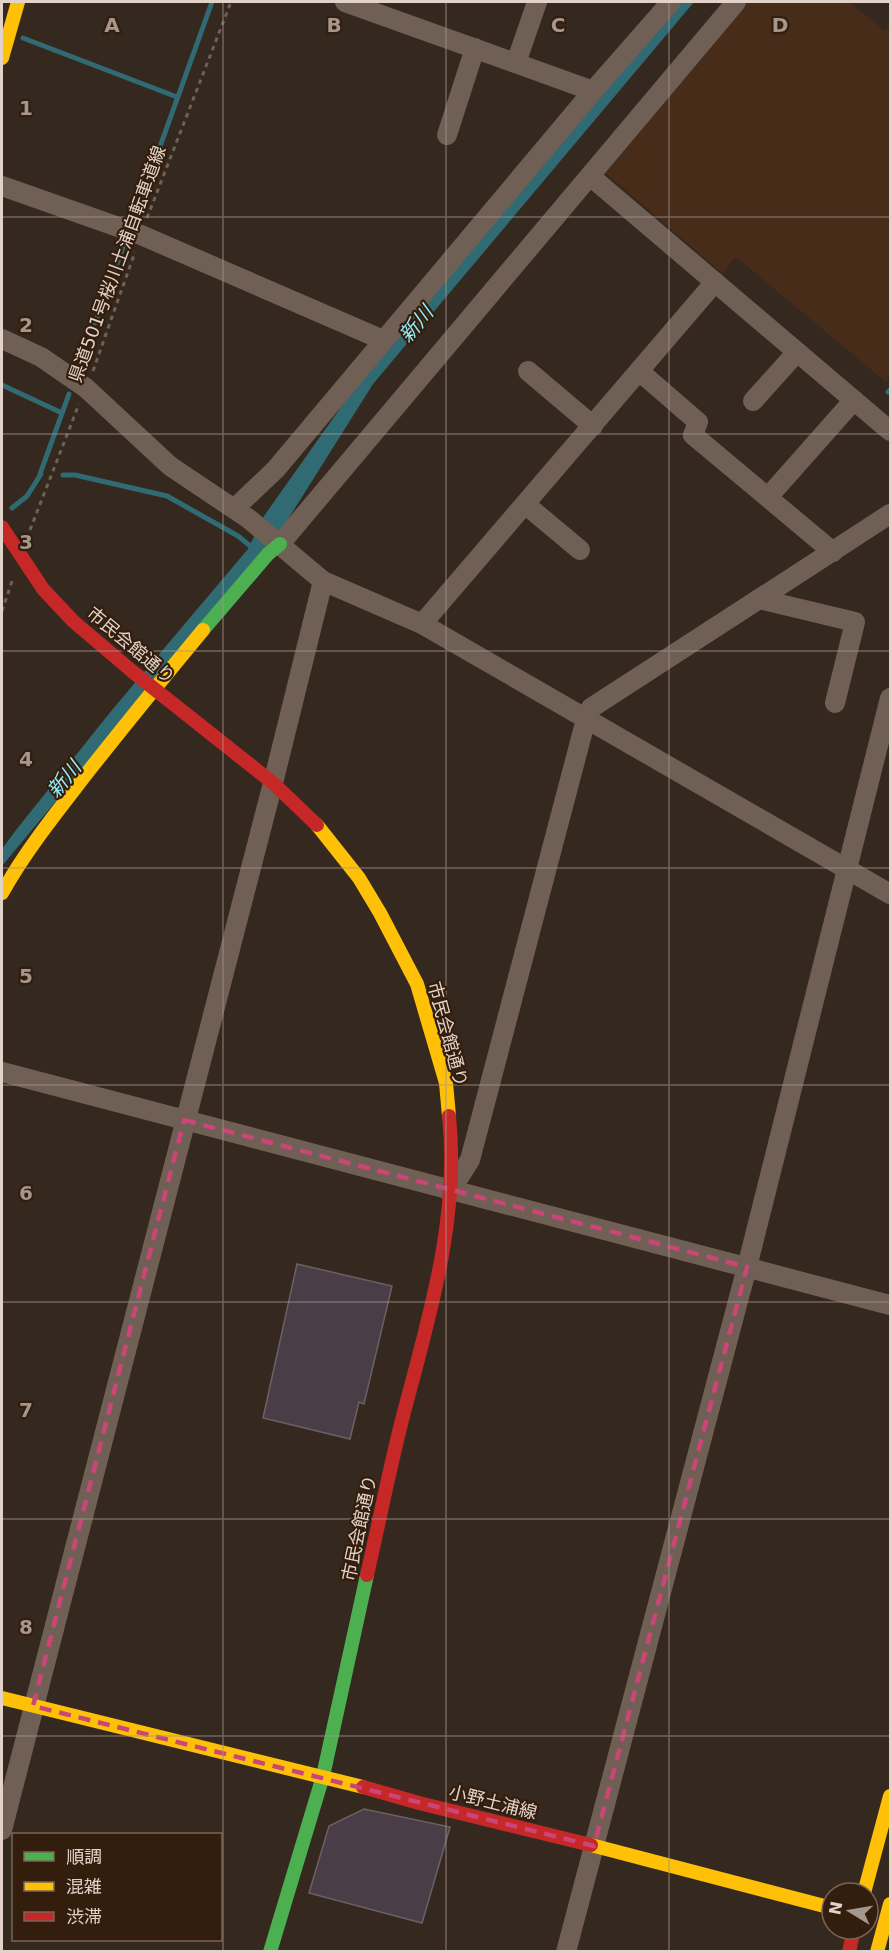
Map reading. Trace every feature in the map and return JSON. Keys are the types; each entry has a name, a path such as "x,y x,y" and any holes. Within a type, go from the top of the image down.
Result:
{"street":[{"path":"2,58 18,2"},
{"path":"345,2 593,91"},
{"path":"516,63 537,2"},
{"path":"242,513 383,340 670,2"},
{"path":"2,893 16,867 49,822 154,688 268,554 276,541 590,176 736,2"},
{"path":"447,135 475,48"},
{"path":"590,176 891,431"},
{"path":"2,186 141,235 383,340"},
{"path":"422,624 715,282"},
{"path":"2,339 41,357 86,388 170,466 242,513 323,580 422,624 891,894"},
{"path":"753,401 797,352"},
{"path":"528,371 592,426"},
{"path":"639,371 698,422 693,435 833,552"},
{"path":"768,497 854,400"},
{"path":"525,504 580,550"},
{"path":"451,1190 470,1160 585,719 591,708 891,514"},
{"name":"市民会館通り","path":"2,527 43,590 95,640 273,783 319,827 359,878 417,984 446,1083 453,1149 443,1257 397,1439 323,1776"},
{"path":"2,1830 273,783 323,580"},
{"path":"759,599 855,622 835,703"},
{"path":"566,1952 747,1267 891,698"},
{"path":"2,1072 891,1305"},
{"name":"小野土浦線","path":"2,1698 323,1776 419,1803 820,1905"},
{"path":"270,1952 323,1776"},
{"path":"867,1881 891,1796"},
{"path":"877,1952 888,1923 891,1904"}],"path":[{"name":"県道501号桜川土浦自転車道線","path":"28,536 231,2"},
{"path":"2,611 12,583"}],"highlighted area":[{"path":"184,1120 747,1267 594,1846 33,1706"}],"shaded area":[{"path":"748,2 849,2 885,31 890,24 890,377 886,382 736,257 722,273 606,173"}],"water":[{"name":"新川","path":"676,2 694,2 373,384 280,532 2,866 2,849 112,710 248,549 264,516 363,376"}],"building":[{"path":"297,1264 392,1286 364,1404 359,1402 350,1439 263,1418"},
{"path":"364,1809 450,1827 422,1923 309,1893 329,1826"}],"waterway":[{"path":"135,216 212,2"},
{"path":"23,38 177,97"},
{"path":"95,323 126,239"},
{"path":"2,385 62,413"},
{"path":"40,474 69,394"},
{"path":"12,508 27,496 41,474"},
{"path":"63,475 75,475 167,496 238,536 254,549"}],"traffic: fast":[{"path":"203,630 268,554 280,544"},
{"path":"270,1952 323,1776 367,1575"}],"traffic: slow":[{"path":"2,58 18,2"},
{"path":"2,893 53,817 203,630"},
{"path":"317,825 359,878 417,984 446,1083 449,1116"},
{"path":"2,1698 363,1787"},
{"path":"867,1881 890,1796"},
{"path":"591,1845 820,1905"},
{"path":"877,1952 890,1904"}],"traffic: jam":[{"path":"2,527 43,589 73,621 133,672 273,783 317,825"},
{"path":"367,1575 397,1439 431,1307 446,1232 451,1155 449,1116"},
{"path":"363,1787 591,1845"},
{"path":"849,1952 851,1941"}]}
